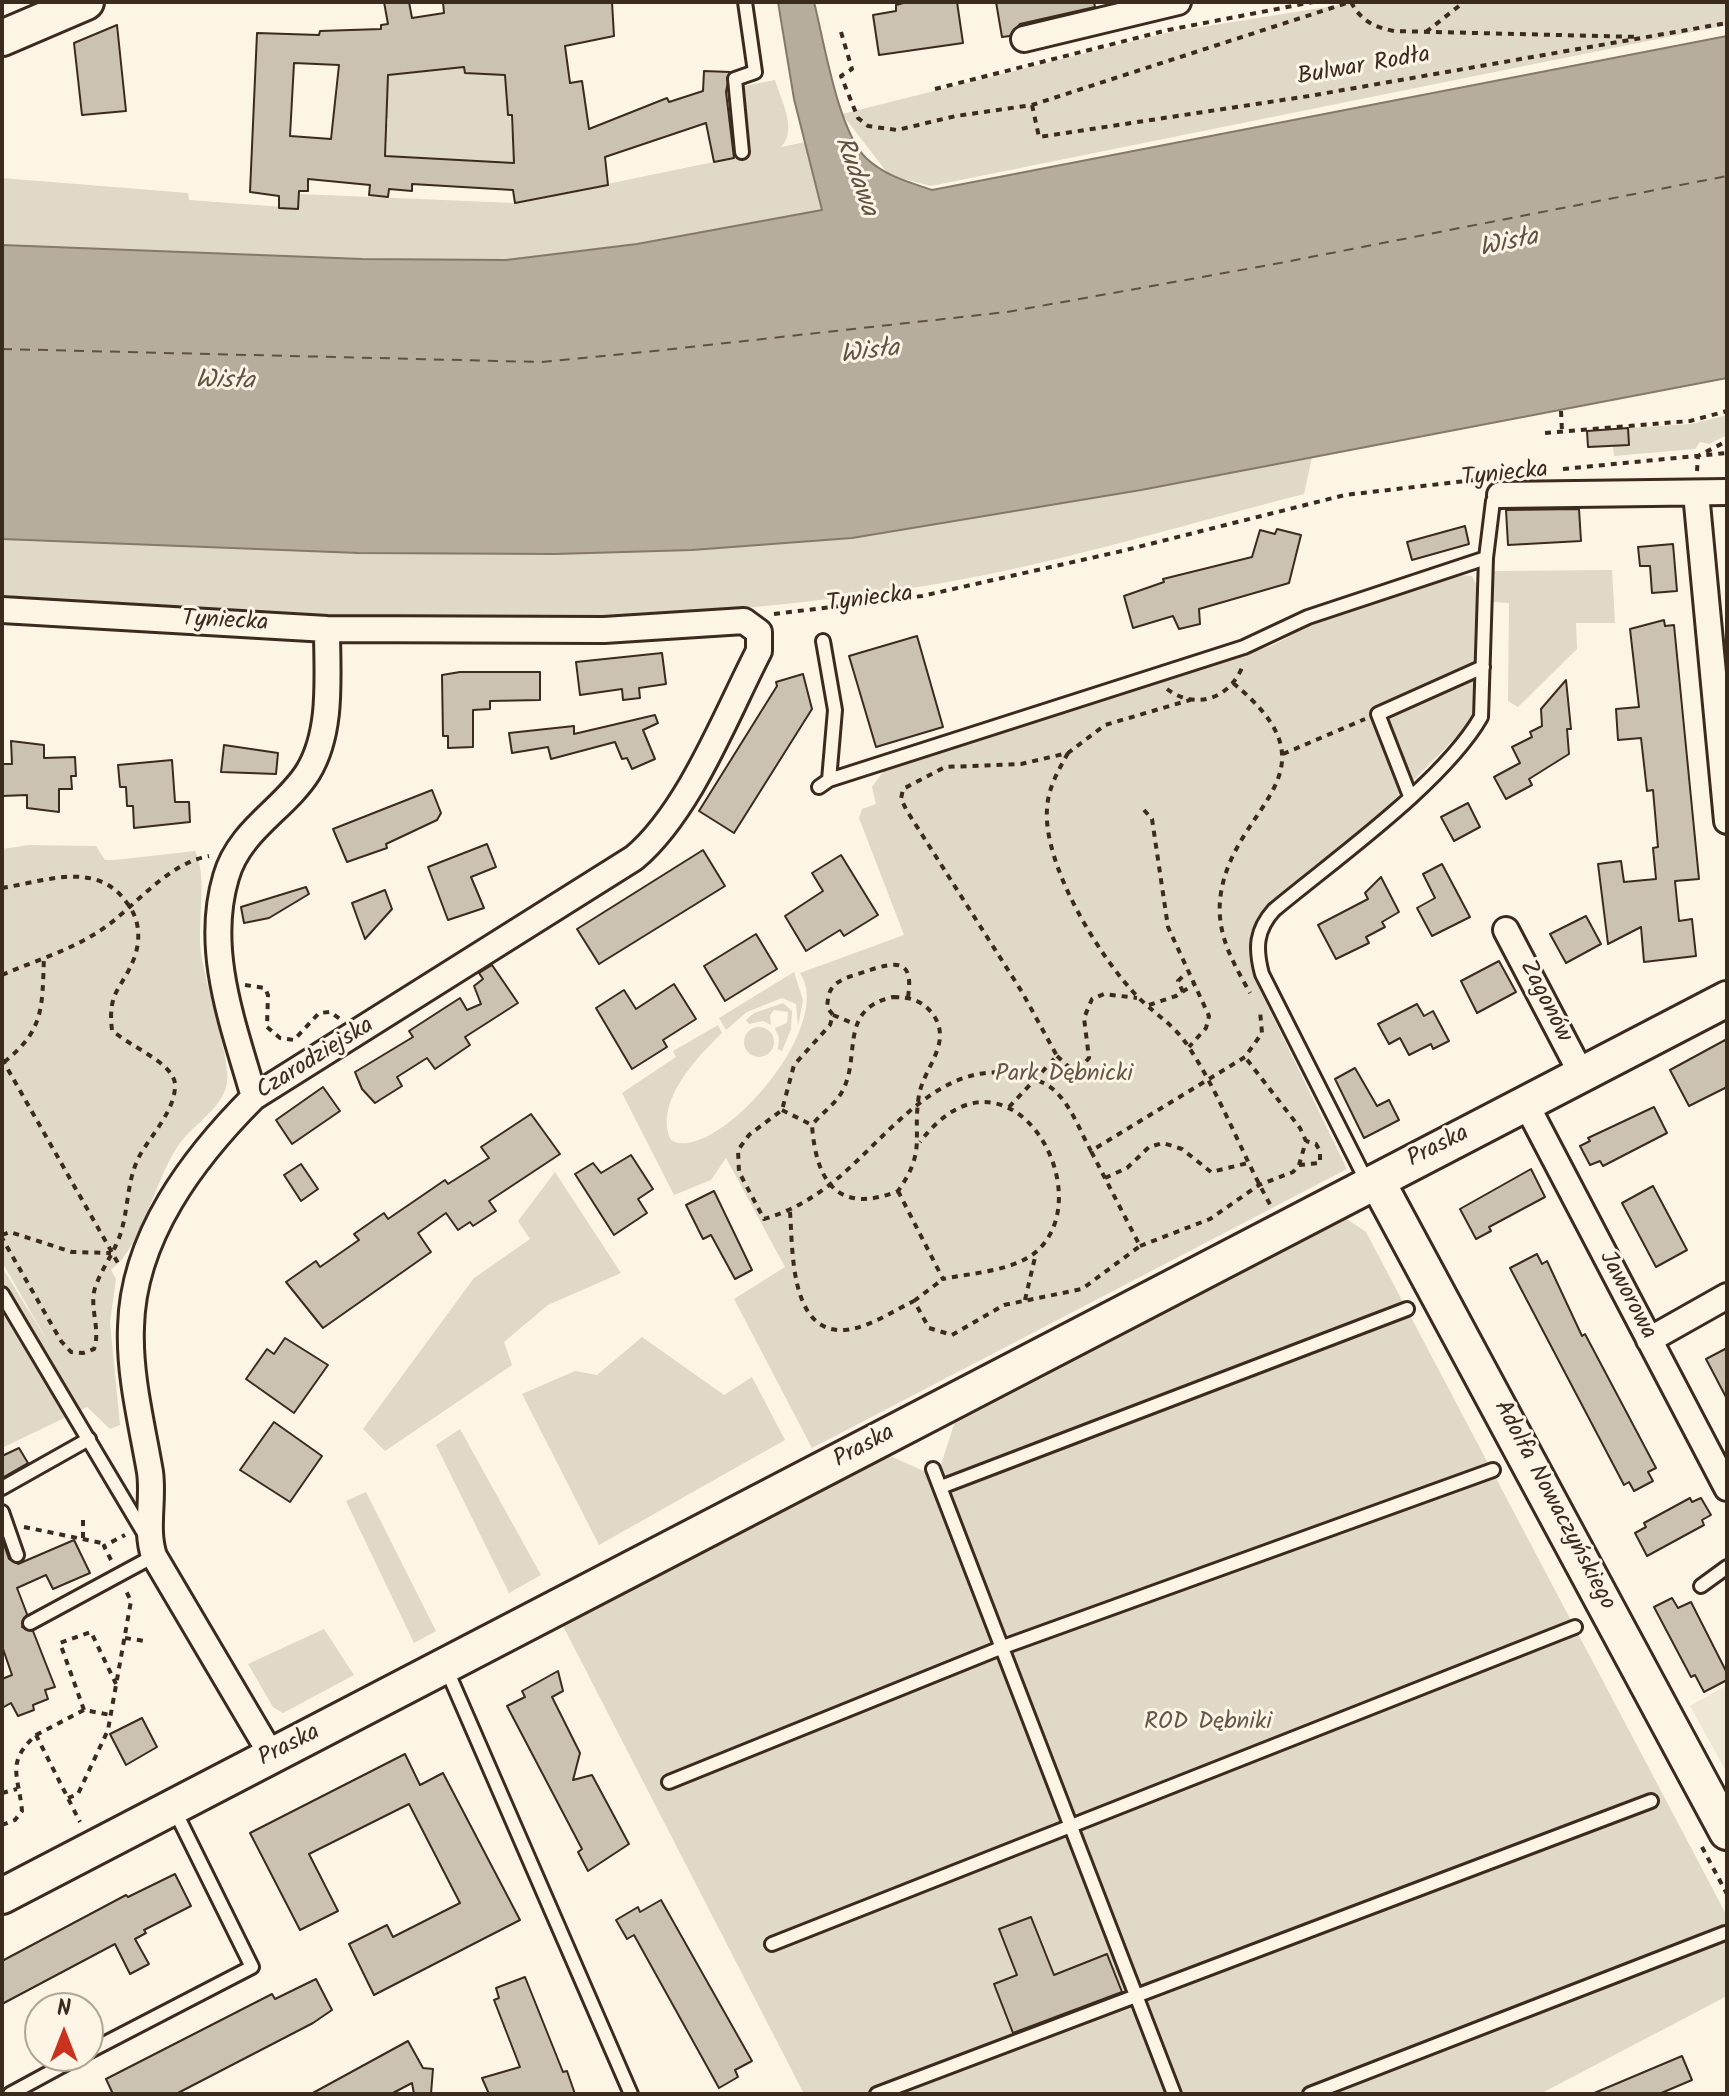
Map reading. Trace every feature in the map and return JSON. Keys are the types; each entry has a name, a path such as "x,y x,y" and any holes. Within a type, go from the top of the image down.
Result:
{"street":[{"path":"2,38 86,2"},
{"path":"1024,39 1178,2"},
{"name":"Tyniecka","path":"1497,486 1727,492"},
{"path":"1696,493 1727,821"},
{"name":"Tyniecka","path":"2,610 327,629 604,630 744,621"},
{"name":"Czarodziejska","path":"144,1543 151,1478 133,1372 131,1327 136,1288 153,1236 180,1183 218,1133 254,1097 634,858 656,840 674,814 759,651 759,632 744,621"},
{"path":"254,1097 219,967 222,899 226,874 259,821 292,791 317,754 326,704 327,629"},
{"name":"Zagonów","path":"1506,930 1582,1075"},
{"name":"Praska","path":"2,1896 1727,999"},
{"name":"Jaworowa","path":"1526,1104 1727,1488"},
{"name":"Adolfa Nowaczyńskiego","path":"1373,1183 1725,1825"},
{"path":"1649,1340 1727,1296"},
{"path":"144,1543 272,1756"}],"lane":[{"path":"742,152 735,79 755,72 745,2"},
{"path":"1373,1183 1262,974 1258,939 1264,922 1274,910 1410,796 1468,739 1481,717 1486,558 1497,486"},
{"path":"823,641 835,710 824,783 1244,647 1308,617 1486,558"},
{"path":"1410,796 1378,714 1483,667"},
{"path":"2,1294 89,1439 144,1543 118,1576 30,1623"},
{"path":"941,1487 1407,1309"},
{"path":"2,1488 89,1439"},
{"path":"933,1469 1174,2094"},
{"path":"669,1782 1003,1647 1493,1470"},
{"path":"4,1517 17,1555"},
{"path":"1701,1586 1727,1567"},
{"path":"772,1944 1575,1627"},
{"path":"445,1666 631,2094"},
{"path":"877,2094 1651,1801"},
{"path":"104,2044 252,1967 173,1806"},
{"path":"1310,2094 1725,1933"},
{"path":"10,2094 51,2072"}],"path":[{"path":"935,89 1168,30 1313,2"},
{"path":"841,32 852,69 841,76 858,118 868,126 897,130 956,116 1032,105 1350,2 1357,14 1374,27 1426,32 1651,37"},
{"path":"1426,32 1464,2"},
{"name":"Bulwar Rodła","path":"1032,105 1039,137 1309,96 1727,23"},
{"path":"1561,411 1562,432"},
{"path":"1545,433 1690,421 1727,411"},
{"path":"1698,456 1727,441"},
{"name":"Tyniecka","path":"1553,471 1727,453"},
{"name":"Tyniecka","path":"744,621 780,612 922,596 1122,551 1345,495 1497,486"},
{"path":"1139,999 1104,994 1092,999 1085,1010 1089,1058 1081,1067 1069,1067 1057,1056 1022,992 901,799 903,789 945,767 1021,764 1068,753 1105,725 1190,700 1210,699 1233,683 1244,663 1244,647"},
{"path":"1157,675 1173,693 1190,700"},
{"path":"1233,683 1269,716 1279,733 1283,754 1275,785 1232,862 1220,901 1224,941 1253,997"},
{"path":"1283,754 1378,714"},
{"path":"1068,753 1048,795 1050,846 1066,886 1100,947 1139,999 1171,1023 1190,1049 1284,1229"},
{"path":"1144,810 1152,819 1168,927 1186,973 1209,1016 1203,1032 1190,1049"},
{"path":"2,975 93,935 192,860 240,851"},
{"path":"2,888 91,877 107,881 131,908 138,936 130,967 111,1000 112,1030 126,1044 171,1071 175,1083 172,1103 138,1159 119,1238 92,1296 97,1340 94,1349 83,1353 71,1352 61,1341 2,1236 10,1232 72,1252 111,1253"},
{"path":"44,957 40,1011 33,1035 3,1062 111,1253 136,1288"},
{"path":"855,1024 833,1015 827,1007 829,994 839,981 886,964 899,964 911,978 908,997"},
{"path":"1183,992 1178,981 1186,973"},
{"path":"224,990 252,983 265,988 267,1027 280,1038 294,1040 319,1013 330,1012 354,1036"},
{"path":"1149,1005 1193,985"},
{"path":"908,997 929,1010 938,1023 940,1042 918,1103 919,1144 915,1163 898,1191 861,1200 842,1195 829,1185 819,1170 812,1125 838,1098 849,1072 855,1024 878,1000 908,997"},
{"path":"1091,1151 1245,1057 1262,1033 1259,1008"},
{"path":"833,1015 830,1025 794,1065 782,1110 749,1135 738,1150 737,1164 764,1219 790,1212 829,1185 918,1103 940,1088 983,1072 1003,1071 1035,1079 1059,1094 1140,1246"},
{"path":"1009,1107 1057,1056"},
{"path":"1245,1057 1306,1141 1316,1144 1320,1151 1320,1163 1299,1165"},
{"path":"919,1144 949,1111 974,1102 1009,1107 1035,1127 1055,1168 1058,1194 1054,1221 1036,1253 1025,1300"},
{"path":"782,1110 812,1125"},
{"path":"914,1301 929,1328 952,1335 985,1313 1025,1300 1082,1289 1140,1246 1210,1219 1259,1185 1293,1172 1299,1165 1306,1141"},
{"path":"1105,1179 1127,1168 1156,1144 1182,1149 1211,1172 1248,1163"},
{"path":"898,1191 943,1279"},
{"path":"790,1212 802,1301 818,1323 842,1330 861,1326 914,1301 943,1279 1003,1266 1036,1253"},
{"path":"4,1517 104,1546 144,1543"},
{"path":"83,1520 83,1539"},
{"path":"68,1798 78,1794 111,1715 131,1601 104,1546"},
{"path":"84,1710 60,1643 91,1632 118,1687"},
{"path":"125,1638 145,1641"},
{"path":"2,1825 15,1820 22,1811 17,1789 18,1755 36,1735 84,1710 111,1715"},
{"path":"36,1735 80,1822"},
{"path":"2,1793 17,1789"}],"shaded area":[{"path":"1727,1685 1727,1773 1690,1706"}],"green space":[{"path":"1358,2 1727,2 1727,25 931,186 889,175 842,114 1170,32"},
{"path":"508,63 514,163 380,156 381,147 386,147 387,143 381,142 382,136 387,136 383,124 388,124 388,118 384,118 388,75 464,67 465,73 493,75 492,64"},
{"path":"775,80 788,124 786,140 781,147 805,142 823,210 637,244 506,260 362,259 2,245 2,178 188,193 189,200 298,208 299,194 515,203 733,158 751,153 744,86"},
{"path":"1727,415 1727,435 1709,444 1700,442 1695,449 1614,456 1613,446 1629,445 1629,428 1691,424"},
{"path":"1312,457 1304,494 1011,570 912,588 766,606 546,619 399,619 244,613 2,595 2,539 359,553 692,550 852,538 1141,490"},
{"path":"1612,570 1615,623 1576,623 1577,649 1518,707 1508,701 1509,603 1492,602 1494,571"},
{"name":"Park Dębnicki","path":"1460,575 1472,576 1478,588 1476,704 1471,722 1389,805 1266,906 1254,924 1249,942 1250,962 1256,982 1347,1169 812,1448 734,1299 785,1267 726,1158 711,1180 674,1195 622,1093 676,1057 673,1051 718,1025 722,1033 701,1054 673,1096 667,1126 671,1140 690,1143 714,1133 740,1113 765,1087 787,1057 801,1026 807,997 800,973 904,935 859,818 862,809 876,804 872,787 885,769 1273,645 1311,625"},
{"path":"29,845 96,846 105,860 195,851 202,887 201,953 225,1057 227,1083 219,1102 176,1149 131,1246 111,1270 116,1279 110,1322 120,1425 110,1429 87,1407 2,1448 2,1267 51,1347 2,1262 2,849"},
{"path":"794,972 803,1000 798,1026 796,1004 782,998 747,1012 726,1030 719,1018"},
{"path":"783,1003 792,1011 791,1029 782,1051 778,1049 779,1038 775,1028 787,1023 788,1012 774,1010 770,1015 771,1025 763,1021 749,1024 746,1020 754,1013"},
{"path":"759,1027 765,1028 773,1036 773,1048 765,1056 759,1057 753,1056 745,1048 744,1042 745,1036 753,1028"},
{"path":"555,1172 621,1273 548,1305 504,1342 512,1365 385,1451 363,1429 474,1278 530,1239 518,1221"},
{"name":"ROD Dębniki","path":"1347,1219 1366,1232 1727,1916 1727,1996 1540,2094 804,2094 563,1626 890,1456 926,1472 941,1465 954,1424"},
{"path":"642,1337 724,1395 752,1377 785,1440 599,1545 522,1394 575,1371 597,1375"},
{"path":"460,1429 541,1575 509,1593 436,1445"},
{"path":"366,1492 436,1631 414,1643 346,1501"},
{"path":"324,1629 354,1675 283,1713 273,1707 248,1664"}],"water":[{"path":"778,2 814,2 847,128 866,158 889,174 932,190 1727,36 1727,378 1141,490 852,538 692,550 555,554 359,553 2,539 2,245 362,259 506,260 637,244 822,210 794,99"}],"building":[{"path":"384,2 409,2 412,18 444,13 443,2 612,2 614,36 565,46 570,83 582,81 589,129 667,98 669,102 703,91 704,71 730,72 726,92 734,158 714,162 706,123 605,157 608,185 515,203 513,190 412,184 412,191 389,189 388,197 369,195 370,185 308,179 308,191 299,191 298,209 279,208 279,196 250,192 257,33 319,35 320,31 381,29 381,25 388,24","holes":["294,63 339,65 331,139 290,136","464,67 465,73 505,75 508,115 512,115 514,163 385,156 388,75"]},
{"path":"907,2 957,2 963,43 879,55 873,15 896,11 896,5"},
{"path":"996,2 1094,2 1095,7 1020,24 1010,36 1002,37"},
{"path":"117,25 126,111 82,115 74,43"},
{"path":"1628,428 1629,445 1588,447 1587,431"},
{"path":"1579,509 1581,541 1508,545 1506,510"},
{"path":"1465,526 1469,544 1412,560 1407,542"},
{"path":"1277,529 1301,535 1289,583 1199,609 1200,624 1179,629 1173,616 1133,628 1124,596 1164,582 1163,579 1252,557 1260,530 1275,534"},
{"path":"1673,544 1677,591 1652,593 1650,566 1640,566 1638,547"},
{"path":"1664,620 1665,626 1674,625 1699,879 1675,881 1679,921 1692,919 1696,956 1644,962 1641,927 1608,944 1598,864 1621,861 1624,882 1656,879 1653,848 1658,847 1653,790 1647,791 1641,738 1618,740 1616,709 1639,707 1630,629"},
{"path":"917,636 943,727 876,747 849,656"},
{"path":"662,653 666,684 639,688 640,698 623,700 622,689 580,695 576,662"},
{"path":"460,672 540,672 540,700 490,701 490,709 473,710 473,747 448,748 448,736 443,736 442,675"},
{"path":"803,674 812,709 734,833 699,811 777,686 776,682"},
{"path":"1566,680 1571,729 1567,729 1569,754 1529,779 1532,785 1506,799 1494,777 1520,763 1512,747 1532,737 1530,732 1542,726 1541,709"},
{"path":"655,715 658,723 643,730 655,759 632,769 627,758 622,759 615,742 551,759 548,747 512,753 509,733 574,726 574,734"},
{"path":"11,741 44,745 44,758 75,757 76,776 71,776 72,789 59,789 59,812 27,808 27,795 2,796 2,764 12,764"},
{"path":"224,745 278,753 276,774 221,772"},
{"path":"172,760 175,802 189,802 190,822 134,828 133,806 127,806 126,787 120,787 118,765"},
{"path":"432,790 441,813 437,820 386,844 387,848 347,862 333,829"},
{"path":"1468,803 1480,827 1454,841 1441,817"},
{"path":"487,844 496,867 471,877 484,908 448,920 428,867"},
{"path":"703,850 725,886 599,964 577,929"},
{"path":"841,855 878,915 844,936 840,930 806,951 785,916 823,891 812,873"},
{"path":"1442,864 1470,917 1432,936 1417,908 1435,898 1423,874"},
{"path":"1381,877 1399,912 1382,922 1385,927 1366,937 1369,943 1336,959 1318,925 1368,899 1365,893"},
{"path":"306,887 309,894 269,918 244,923 241,907"},
{"path":"385,890 392,909 365,939 352,903"},
{"path":"1586,916 1601,944 1566,963 1550,934"},
{"path":"756,934 777,969 725,1001 704,966"},
{"path":"1499,961 1516,992 1477,1013 1461,981"},
{"path":"492,965 518,1003 465,1037 470,1045 435,1069 427,1058 397,1077 402,1086 375,1103 362,1089 355,1072 413,1037 409,1031 460,998 467,1010 481,1004 474,986 483,979 479,973"},
{"path":"674,984 696,1019 663,1040 667,1047 632,1069 596,1008 624,990 636,1009"},
{"path":"1417,1004 1424,1016 1433,1011 1449,1041 1433,1049 1431,1044 1409,1055 1400,1038 1389,1044 1378,1024"},
{"path":"1727,1039 1727,1087 1689,1106 1670,1070"},
{"path":"1355,1068 1377,1106 1389,1100 1399,1120 1364,1138 1335,1079"},
{"path":"323,1087 340,1111 292,1144 276,1120"},
{"path":"1654,1107 1667,1133 1603,1166 1600,1161 1590,1165 1580,1146 1590,1141 1588,1138"},
{"path":"531,1114 560,1154 489,1201 496,1211 473,1226 470,1222 458,1230 446,1213 418,1233 431,1252 323,1328 286,1282 316,1261 320,1267 359,1240 354,1234 384,1213 388,1219 445,1180 448,1184 489,1158 481,1147"},
{"path":"631,1155 653,1189 638,1199 647,1213 614,1235 575,1174 593,1163 601,1173"},
{"path":"301,1164 318,1189 301,1201 284,1175"},
{"path":"1531,1169 1545,1197 1489,1227 1491,1231 1476,1239 1460,1209"},
{"path":"1653,1186 1687,1250 1656,1267 1622,1203"},
{"path":"714,1191 752,1270 735,1279 711,1235 703,1239 686,1205"},
{"path":"1537,1254 1542,1264 1547,1261 1582,1336 1585,1334 1656,1468 1648,1472 1653,1481 1634,1491 1629,1482 1624,1485 1510,1268"},
{"path":"285,1338 328,1365 294,1413 246,1379 267,1349 274,1354"},
{"path":"1727,1348 1727,1399 1706,1359"},
{"path":"274,1422 322,1456 290,1502 240,1470"},
{"path":"19,1448 28,1463 2,1478 2,1456"},
{"path":"1690,1498 1692,1502 1701,1498 1711,1515 1702,1520 1704,1525 1647,1556 1635,1533 1646,1527 1644,1523"},
{"path":"2,1539 9,1559 18,1564 74,1540 90,1573 53,1589 46,1575 17,1588 27,1614 22,1627 33,1631 55,1687 45,1690 48,1699 33,1705 34,1710 18,1716 11,1703 2,1708 2,1679 12,1675 2,1646"},
{"path":"1672,1598 1678,1608 1691,1602 1727,1673 1727,1680 1704,1692 1695,1675 1691,1677 1654,1607"},
{"path":"558,1671 563,1691 552,1697 580,1753 573,1780 592,1775 629,1844 588,1871 578,1852 582,1849 507,1706 525,1697 522,1691"},
{"path":"142,1718 157,1747 126,1765 110,1734"},
{"path":"405,1754 420,1785 443,1773 520,1920 374,1995 349,1944 387,1925 393,1937 460,1903 409,1804 309,1854 338,1911 300,1930 250,1833"},
{"path":"175,1874 191,1906 144,1930 146,1933 135,1939 149,1964 130,1974 115,1944 2,2004 2,1961 126,1895 128,1897"},
{"path":"661,1900 752,2061 735,2070 738,2077 719,2088 634,1935 627,1939 616,1920 638,1907 640,1912"},
{"path":"1031,1917 1054,1975 1107,1954 1122,1992 1013,2033 994,1984 1017,1975 999,1929"},
{"path":"525,1977 575,2094 489,2094 482,2078 520,2067 494,2000 499,1998 496,1988"},
{"path":"316,1979 332,2010 313,2023 176,2094 113,2094 106,2079 272,1994 275,1999"},
{"path":"408,2041 423,2068 433,2069 431,2094 414,2094 412,2083 391,2094 311,2094"},
{"path":"1682,2056 1692,2080 1659,2094 1592,2094"}],"ferry route":[{"path":"2,349 541,362 645,352 1007,312 1280,263 1727,176"}],"water label":[{"name":"Rudawa","path":"854,177"},
{"name":"Wisła","path":"1509,245"},
{"name":"Wisła","path":"870,354"},
{"name":"Wisła","path":"225,383"}]}
